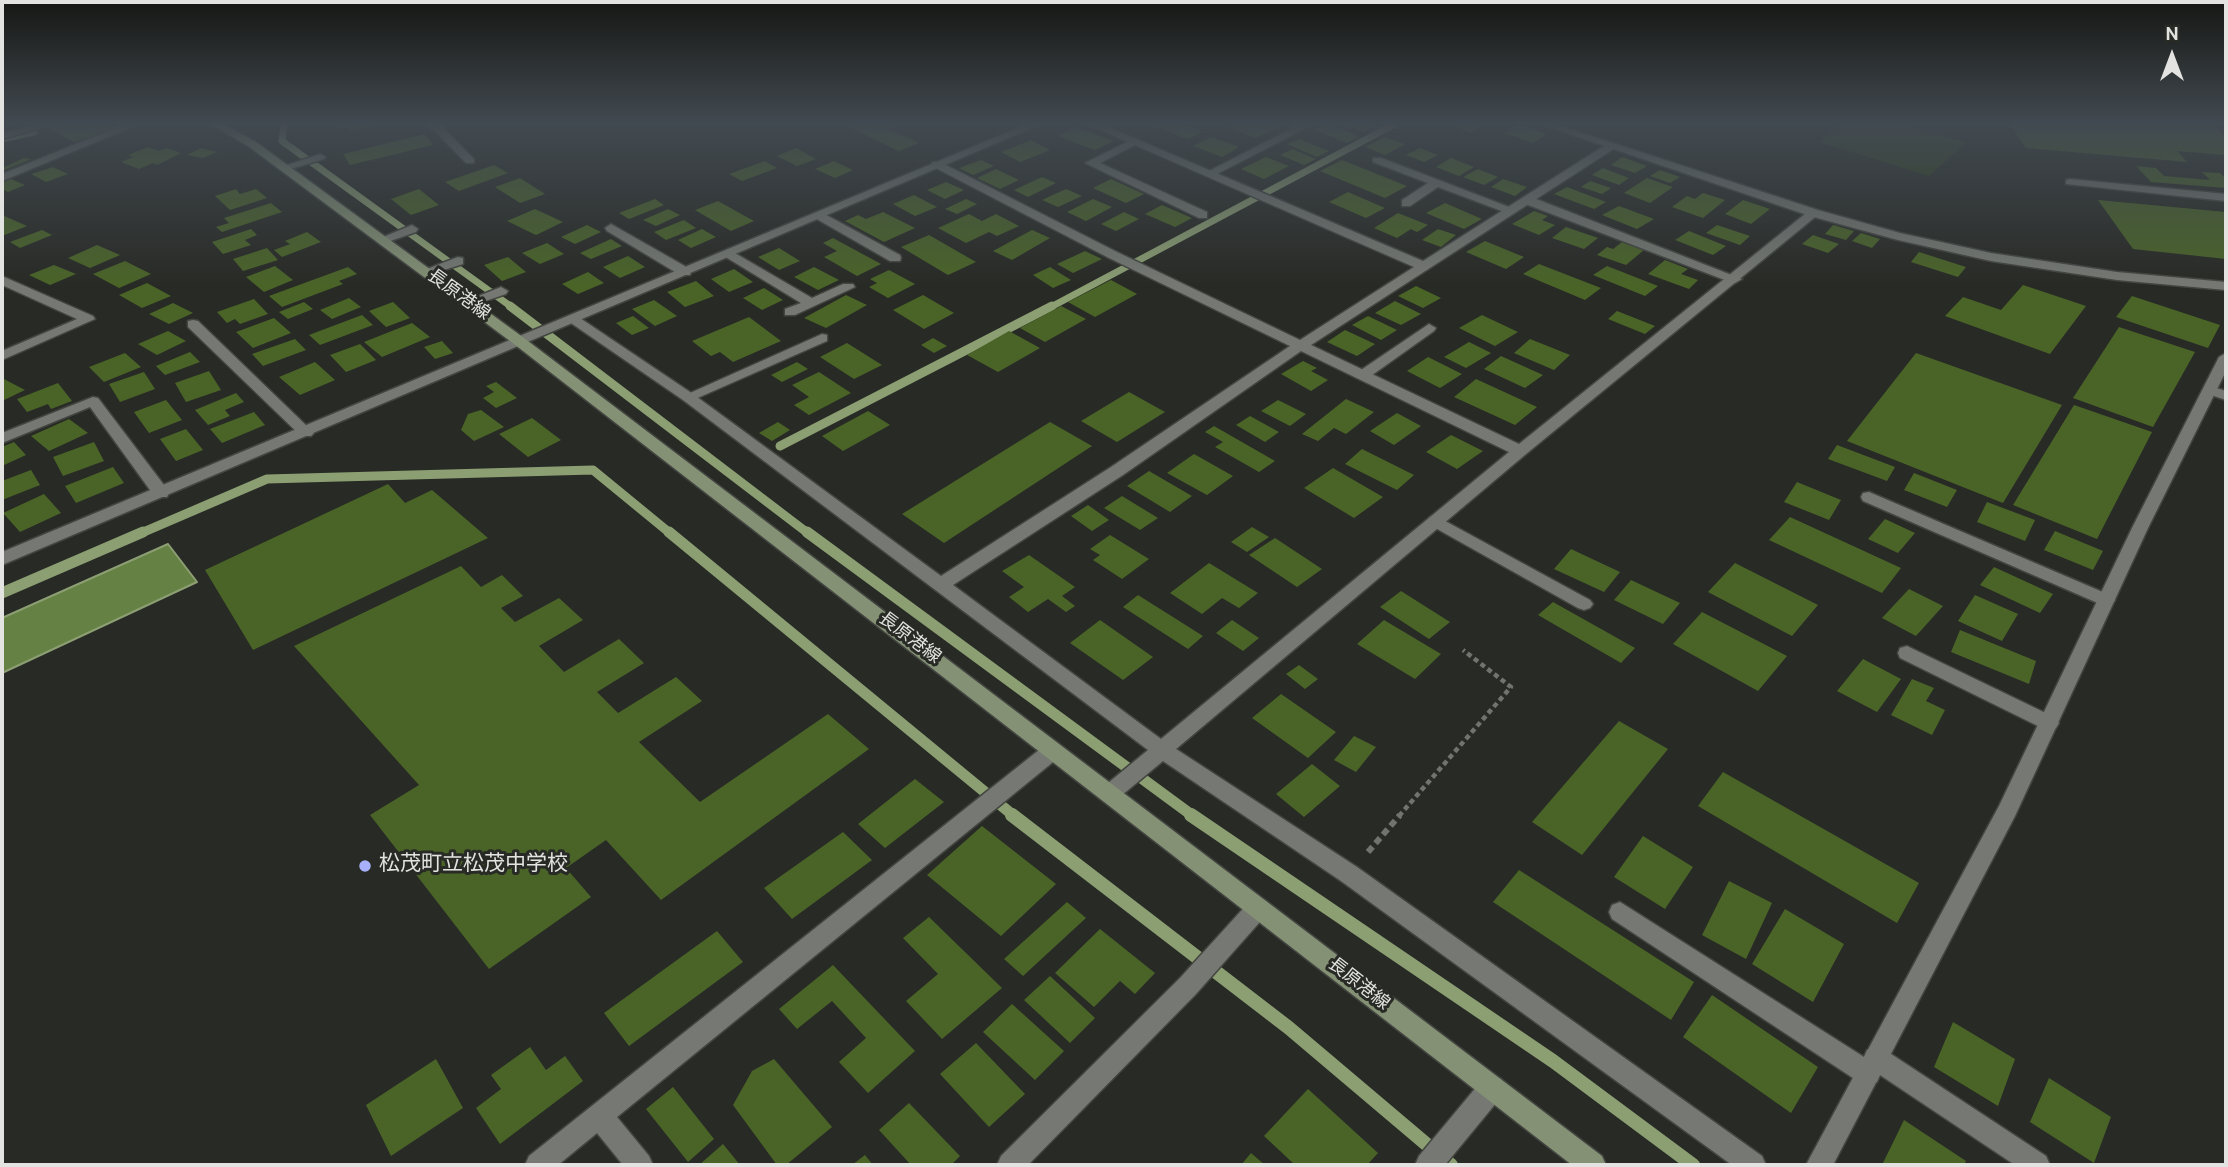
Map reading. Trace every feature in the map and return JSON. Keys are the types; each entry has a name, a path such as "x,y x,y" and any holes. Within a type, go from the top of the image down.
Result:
{"main road":[{"name":"長原港線","path":"300,179 468,303 526,338 1051,752 1593,1165"}],"street":[{"path":"2,559 306,433 901,179"},
{"path":"966,179 1111,254 1520,451"},
{"path":"1126,179 1203,215"},
{"path":"1222,179 1423,266"},
{"path":"1427,179 1511,210"},
{"path":"940,586 1117,471 1301,345 1559,179"},
{"path":"1712,179 1814,213 1991,257 2117,276 2226,286"},
{"path":"2070,182 2226,198"},
{"path":"1406,203 1436,183"},
{"path":"1527,200 1735,279"},
{"path":"1109,794 1520,451 1814,213"},
{"path":"819,215 895,258"},
{"path":"611,228 685,272"},
{"path":"382,240 412,229"},
{"path":"728,253 808,302"},
{"path":"425,272 458,261"},
{"path":"2,280 88,319 2,356"},
{"path":"790,312 848,287"},
{"path":"468,303 501,291"},
{"path":"564,323 688,397 1162,750 1349,874 1753,1165"},
{"path":"193,324 306,433"},
{"path":"1363,375 1429,328"},
{"path":"688,397 822,338"},
{"path":"1819,1165 2008,810 2106,600 2218,393 2226,357"},
{"path":"2,438 93,401 161,493"},
{"path":"1869,498 2106,600"},
{"path":"1436,521 1584,604"},
{"path":"1907,653 2049,723"},
{"path":"538,1165 1051,752"},
{"path":"1010,1165 1188,986 1258,908"},
{"path":"1620,912 2037,1165"},
{"path":"1428,1165 1492,1088"},
{"path":"599,1116 640,1165"}],"path":[{"path":"1349,874 1511,687 1463,650"}],"shaded area":[{"path":"168,544 197,582 2,673 2,618"}],"building":[{"path":"12,179 25,185 8,192 2,189 2,183"},
{"path":"452,179 490,179 459,191 445,182"},
{"path":"522,179 545,194 520,203 495,187"},
{"path":"980,179 1019,180 1000,189"},
{"path":"1037,179 1056,183 1028,197 1014,190"},
{"path":"1112,179 1144,194 1126,203 1093,188"},
{"path":"1340,179 1391,179 1407,186 1385,198"},
{"path":"1469,179 1494,179 1484,185"},
{"path":"1504,179 1527,187 1515,196 1491,187"},
{"path":"1604,179 1627,179 1619,185"},
{"path":"1645,179 1673,187 1650,203 1624,193"},
{"path":"2149,179 2226,179 2226,188 2151,182"},
{"path":"1590,181 1611,188 1602,194 1581,187"},
{"path":"946,182 964,190 945,199 927,190"},
{"path":"1567,187 1606,202 1594,209 1554,194"},
{"path":"236,189 240,194 256,189 267,198 230,210 215,196"},
{"path":"419,189 439,205 411,215 391,199"},
{"path":"1066,189 1082,196 1058,207 1042,200"},
{"path":"1348,192 1385,208 1366,218 1329,202"},
{"path":"1703,193 1725,200 1703,218 1672,207 1687,196 1695,199"},
{"path":"914,195 937,207 915,216 893,204"},
{"path":"655,199 664,205 629,219 619,213"},
{"path":"966,199 977,204 957,214 945,209"},
{"path":"1093,199 1112,207 1086,221 1067,212"},
{"path":"1743,200 1770,209 1751,224 1725,214"},
{"path":"2098,200 2226,212 2226,259 2133,249"},
{"path":"718,201 754,221 731,231 695,210"},
{"path":"271,203 282,212 222,232 216,227 229,223 224,218"},
{"path":"1445,203 1482,219 1464,229 1426,213"},
{"path":"1162,205 1192,218 1175,227 1145,214"},
{"path":"1619,206 1654,219 1637,229 1602,215"},
{"path":"535,209 563,222 536,235 507,221"},
{"path":"668,209 680,215 656,226 643,220"},
{"path":"1534,211 1548,216 1542,220 1555,225 1539,235 1512,224"},
{"path":"883,212 915,228 884,242 845,221 858,215 866,219"},
{"path":"1124,212 1139,219 1116,231 1101,224"},
{"path":"1398,213 1428,225 1417,232 1411,229 1397,238 1374,228"},
{"path":"969,214 982,221 996,214 1019,226 997,236 989,232 966,243 938,228"},
{"path":"2,215 27,226 2,236"},
{"path":"684,220 696,228 666,240 654,232"},
{"path":"587,225 601,232 575,244 561,237"},
{"path":"1717,225 1750,236 1740,245 1706,233"},
{"path":"1833,225 1854,231 1846,240 1825,234"},
{"path":"1566,227 1598,238 1584,249 1552,238"},
{"path":"251,229 257,235 245,240 251,245 223,254 212,242"},
{"path":"702,229 716,237 691,248 678,240"},
{"path":"1438,229 1456,235 1441,247 1422,240"},
{"path":"42,230 52,235 20,248 10,242"},
{"path":"1032,230 1050,238 1012,260 993,251"},
{"path":"1689,231 1726,246 1713,255 1675,240"},
{"path":"307,232 321,242 282,257 274,250 290,244 285,241"},
{"path":"1861,233 1880,239 1872,248 1852,241"},
{"path":"929,235 976,262 948,275 901,247"},
{"path":"1813,235 1839,244 1828,253 1802,244"},
{"path":"833,238 881,264 857,276 824,257 837,251 823,243"},
{"path":"611,239 622,246 591,259 580,253"},
{"path":"1485,241 1524,257 1506,269 1466,252"},
{"path":"1622,242 1644,250 1626,265 1597,255 1607,247 1613,249"},
{"path":"547,243 564,254 540,264 522,253"},
{"path":"97,245 120,255 90,268 68,258"},
{"path":"267,248 278,260 243,271 233,259"},
{"path":"779,248 800,261 779,270 758,257"},
{"path":"1085,251 1102,259 1073,273 1057,264"},
{"path":"1919,252 1966,267 1958,277 1911,262"},
{"path":"628,256 645,267 620,278 603,267"},
{"path":"508,257 526,272 502,281 484,265"},
{"path":"1665,260 1688,269 1681,274 1698,280 1689,289 1648,274"},
{"path":"125,261 151,274 119,288 93,274"},
{"path":"1539,264 1601,288 1585,300 1523,274"},
{"path":"54,265 76,274 50,285 29,275"},
{"path":"275,266 293,280 264,292 246,277"},
{"path":"1607,266 1658,286 1645,296 1593,275"},
{"path":"348,267 357,274 339,281 343,284 282,307 269,296"},
{"path":"814,267 839,280 818,290 794,277"},
{"path":"1050,267 1071,280 1053,288 1033,275"},
{"path":"734,269 753,282 729,292 711,279"},
{"path":"889,270 915,284 888,298 869,287 877,283 870,279"},
{"path":"588,272 604,283 578,294 562,284"},
{"path":"1111,280 1137,294 1095,317 1068,302"},
{"path":"696,281 714,296 685,307 667,292"},
{"path":"147,283 171,296 142,308 119,295"},
{"path":"2023,285 2086,306 2050,354 1945,316 1963,297 2001,310"},
{"path":"1416,286 1441,298 1423,308 1398,296"},
{"path":"764,288 783,300 762,310 743,298"},
{"path":"846,295 867,305 826,328 804,318"},
{"path":"923,295 954,313 924,329 893,310"},
{"path":"2132,296 2220,325 2208,348 2116,317"},
{"path":"349,298 361,307 332,319 320,310"},
{"path":"254,299 268,314 240,324 235,319 227,323 217,312"},
{"path":"654,300 677,316 655,326 632,309"},
{"path":"1395,301 1421,314 1401,325 1375,313"},
{"path":"304,302 313,309 288,319 279,312"},
{"path":"393,302 410,318 386,327 369,311"},
{"path":"173,303 193,313 169,324 149,314"},
{"path":"1061,306 1086,319 1045,342 1020,328"},
{"path":"1617,311 1655,326 1645,334 1608,319"},
{"path":"362,315 373,325 320,345 309,335"},
{"path":"1482,315 1518,332 1495,346 1459,328"},
{"path":"633,316 649,328 632,335 616,323"},
{"path":"1368,316 1397,330 1381,340 1352,325"},
{"path":"749,317 781,341 733,362 720,352 711,356 692,341"},
{"path":"274,318 291,333 253,348 236,332"},
{"path":"412,323 430,337 382,357 364,342"},
{"path":"2119,327 2195,352 2153,427 2073,398"},
{"path":"1345,330 1375,344 1357,356 1327,342"},
{"path":"168,331 186,341 157,355 138,344"},
{"path":"1009,331 1040,348 998,372 967,355"},
{"path":"933,338 947,346 934,353 921,345"},
{"path":"295,339 306,350 263,366 252,354"},
{"path":"1530,339 1570,355 1554,370 1514,353"},
{"path":"442,341 453,353 435,359 424,347"},
{"path":"1469,342 1491,353 1466,368 1444,357"},
{"path":"847,343 882,365 854,379 820,357"},
{"path":"360,344 376,360 346,372 330,355"},
{"path":"190,352 200,362 165,375 156,366"},
{"path":"125,353 141,367 104,382 89,367"},
{"path":"1916,353 2062,405 2003,503 1847,441"},
{"path":"1501,356 1543,375 1525,388 1484,369"},
{"path":"1428,357 1462,374 1440,388 1407,371"},
{"path":"1303,361 1317,368 1311,371 1328,380 1311,391 1281,374"},
{"path":"315,362 335,380 300,395 279,377"},
{"path":"797,362 808,369 782,382 771,375"},
{"path":"209,371 221,390 186,402 175,383"},
{"path":"144,372 155,389 120,402 109,384"},
{"path":"819,372 851,393 809,415 794,405 809,397 792,385"},
{"path":"2,378 25,390 2,401"},
{"path":"1476,379 1537,407 1515,425 1454,397"},
{"path":"496,382 517,398 496,408 483,398 494,392 486,386"},
{"path":"58,383 72,401 51,409 48,404 27,412 17,399"},
{"path":"1129,392 1165,412 1117,442 1081,421"},
{"path":"236,393 244,402 225,410 230,416 208,425 195,410"},
{"path":"1346,399 1374,412 1346,434 1334,428 1318,441 1302,434"},
{"path":"166,400 182,420 149,433 134,412"},
{"path":"1278,400 1306,414 1290,426 1261,411"},
{"path":"2074,405 2152,432 2097,539 2013,505"},
{"path":"481,410 504,427 474,441 461,430 468,414"},
{"path":"868,411 890,425 843,451 822,436"},
{"path":"254,412 265,425 222,443 210,429"},
{"path":"1397,413 1421,426 1394,445 1370,431"},
{"path":"1250,416 1279,432 1265,442 1236,425"},
{"path":"532,418 561,440 528,457 499,434"},
{"path":"69,419 88,433 49,451 31,436"},
{"path":"778,422 790,430 772,441 759,433"},
{"path":"1050,422 1092,446 944,543 902,514"},
{"path":"1214,426 1275,461 1259,472 1215,447 1223,442 1205,432"},
{"path":"186,429 203,450 176,461 160,439"},
{"path":"1451,435 1483,451 1457,469 1426,452"},
{"path":"14,442 26,455 2,466 2,447"},
{"path":"94,442 104,461 63,476 53,457"},
{"path":"1837,445 1895,467 1887,481 1828,459"},
{"path":"1362,449 1414,475 1397,490 1345,464"},
{"path":"1194,454 1233,476 1207,495 1167,473"},
{"path":"113,467 124,483 76,503 65,486"},
{"path":"1333,468 1383,497 1354,518 1304,488"},
{"path":"31,470 40,485 2,500 2,481"},
{"path":"1149,471 1192,496 1170,512 1127,486"},
{"path":"1914,473 1957,490 1947,507 1904,490"},
{"path":"1797,482 1841,500 1829,520 1784,502"},
{"path":"388,484 405,503 432,490 488,538 253,650 205,570"},
{"path":"44,494 61,513 20,532 3,513"},
{"path":"1122,496 1158,518 1140,530 1104,508"},
{"path":"1987,502 2035,520 2025,541 1977,522"},
{"path":"1088,505 1109,520 1092,531 1071,516"},
{"path":"1790,517 1901,568 1882,593 1769,540"},
{"path":"1885,519 1915,533 1898,553 1868,539"},
{"path":"1252,527 1269,537 1247,552 1231,542"},
{"path":"2055,531 2103,551 2093,570 2044,550"},
{"path":"1110,535 1149,559 1122,579 1093,560 1100,555 1090,549"},
{"path":"1275,538 1322,569 1297,587 1249,555"},
{"path":"1571,549 1620,572 1604,592 1554,569"},
{"path":"1029,555 1075,587 1062,596 1075,606 1066,612 1048,599 1028,612 1009,597 1024,587 1002,571"},
{"path":"1209,563 1258,593 1239,608 1222,598 1202,614 1170,593"},
{"path":"1735,563 1818,605 1792,636 1708,592"},
{"path":"461,566 481,587 502,575 523,596 501,608 515,622 559,598 583,620 539,646 564,672 619,639 644,663 597,692 618,713 676,677 702,701 639,742 700,802 828,714 869,749 661,900 606,840 566,868 591,897 489,969 370,815 419,785 294,646"},
{"path":"1994,567 2053,594 2040,613 1980,585"},
{"path":"1631,580 1680,603 1663,624 1614,600"},
{"path":"1909,589 1943,606 1916,636 1882,618"},
{"path":"1401,591 1450,622 1429,639 1380,607"},
{"path":"1138,595 1203,636 1188,649 1123,607"},
{"path":"1975,595 2018,614 2002,641 1958,621"},
{"path":"1553,602 1635,648 1621,663 1538,615"},
{"path":"1702,612 1787,656 1758,691 1673,644"},
{"path":"1100,620 1153,657 1123,680 1070,643"},
{"path":"1232,620 1259,638 1243,651 1216,633"},
{"path":"1384,620 1441,654 1415,679 1357,644"},
{"path":"1960,630 2036,661 2029,684 1951,652"},
{"path":"1863,659 1901,679 1877,712 1837,691"},
{"path":"1299,665 1318,679 1305,689 1286,674"},
{"path":"1912,679 1934,688 1926,701 1945,710 1932,735 1891,715"},
{"path":"1281,694 1336,732 1308,758 1252,718"},
{"path":"1619,721 1668,749 1582,855 1532,822"},
{"path":"1354,736 1376,747 1356,772 1334,760"},
{"path":"1312,764 1340,786 1304,817 1276,794"},
{"path":"1723,772 1919,883 1897,923 1698,806"},
{"path":"915,779 944,802 885,848 858,824"},
{"path":"982,826 1056,884 1001,936 927,875"},
{"path":"843,832 872,860 792,919 764,888"},
{"path":"1643,836 1693,867 1665,909 1614,877"},
{"path":"1519,870 1694,982 1671,1020 1493,902"},
{"path":"1729,881 1772,903 1746,959 1702,935"},
{"path":"1067,902 1086,918 1023,976 1004,959"},
{"path":"1785,909 1844,944 1813,1002 1752,964"},
{"path":"929,917 1002,988 942,1039 906,1001 938,974 903,938"},
{"path":"1100,929 1155,973 1135,994 1120,981 1094,1007 1055,973"},
{"path":"717,931 743,962 629,1046 604,1013"},
{"path":"833,965 915,1051 868,1093 839,1062 866,1038 832,1001 797,1029 779,1009"},
{"path":"1050,976 1095,1018 1070,1043 1024,1000"},
{"path":"1712,995 1818,1067 1791,1113 1683,1037"},
{"path":"1012,1004 1064,1051 1035,1080 983,1032"},
{"path":"1953,1022 2015,1059 1998,1106 1934,1067"},
{"path":"976,1043 1025,1094 989,1127 940,1074"},
{"path":"530,1047 546,1070 565,1056 583,1081 500,1144 476,1108 501,1089 491,1075"},
{"path":"436,1059 463,1108 391,1156 366,1105"},
{"path":"774,1059 832,1127 786,1165 777,1165 733,1105 752,1071"},
{"path":"2049,1078 2111,1117 2094,1163 2030,1122"},
{"path":"673,1087 714,1139 688,1162 646,1109"},
{"path":"1308,1089 1378,1153 1367,1165 1295,1165 1264,1136"},
{"path":"909,1103 960,1156 951,1165 911,1165 879,1130"},
{"path":"1904,1120 1966,1161 1964,1165 1882,1165"},
{"path":"723,1144 740,1165 699,1165"},
{"path":"1251,1153 1265,1165 1241,1165"},
{"path":"865,1155 873,1165 852,1165"}],"waterway":[{"path":"335,179 513,308"},
{"path":"1049,308 1291,179"},
{"path":"510,306 809,534"},
{"path":"780,446 1052,306"},
{"path":"139,534 267,479 593,470 671,534"},
{"path":"2,593 143,532"},
{"path":"669,532 1014,816"},
{"path":"807,532 1193,816"},
{"path":"1012,815 1289,1028 1451,1165"},
{"path":"1191,815 1553,1061 1693,1165"}],"place":[{"name":"松茂町立松茂中学校","path":"365,866"}]}
